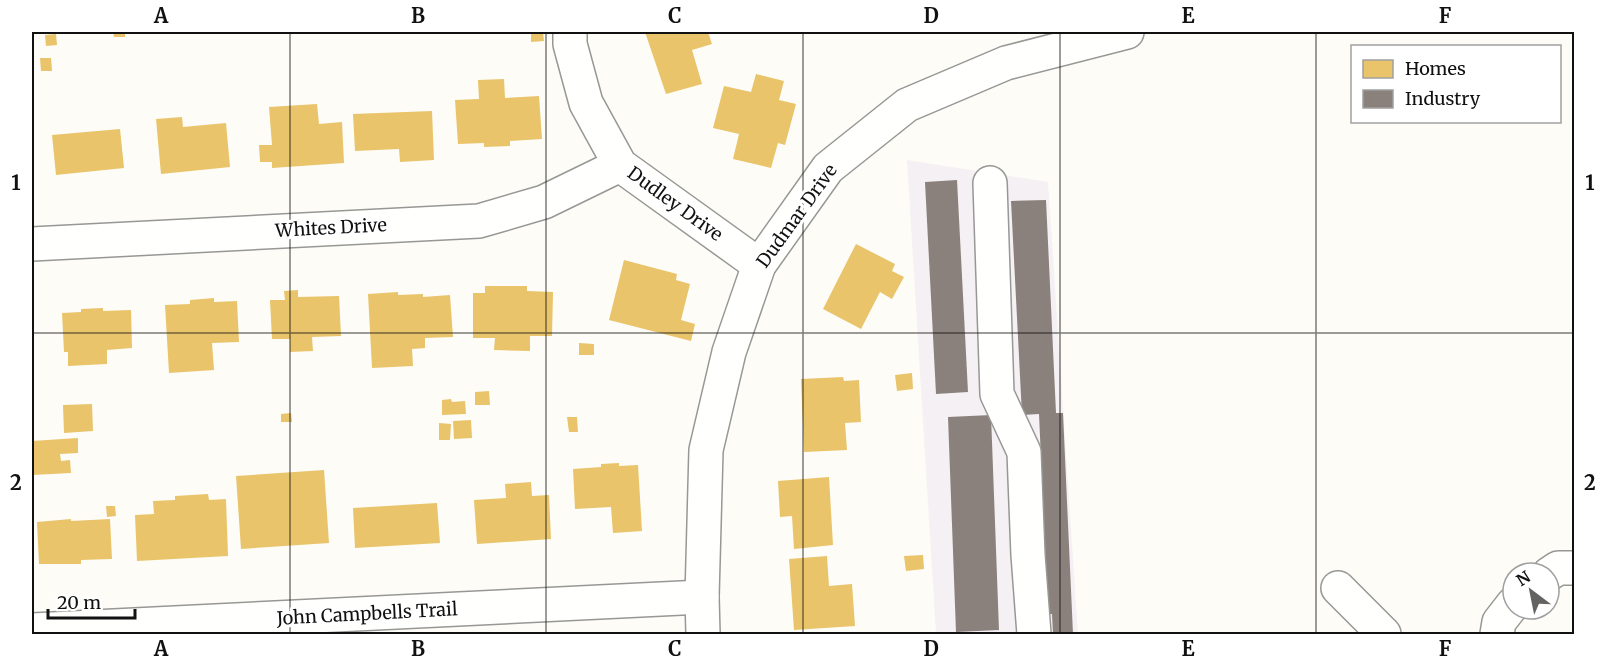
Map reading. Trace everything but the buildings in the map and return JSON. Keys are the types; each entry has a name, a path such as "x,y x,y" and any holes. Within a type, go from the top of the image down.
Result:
{"street":[{"name":"Dudley Drive","path":"570,32 570,44 586,103 620,165 759,265"},
{"name":"Dudmar Drive","path":"704,634 702,597 706,450 729,352 759,265 828,168 906,105 1006,63 1115,35"},
{"name":"Whites Drive","path":"32,244 479,221 544,202 620,165"},
{"path":"990,183 997,394 1024,452 1034,634"},
{"path":"1338,588 1384,634"},
{"name":"John Campbells Trail","path":"32,630 702,597"},
{"path":"1497,634 1501,619"}],"shaded area":[{"path":"907,160 1048,182 1078,634 936,634"}]}
